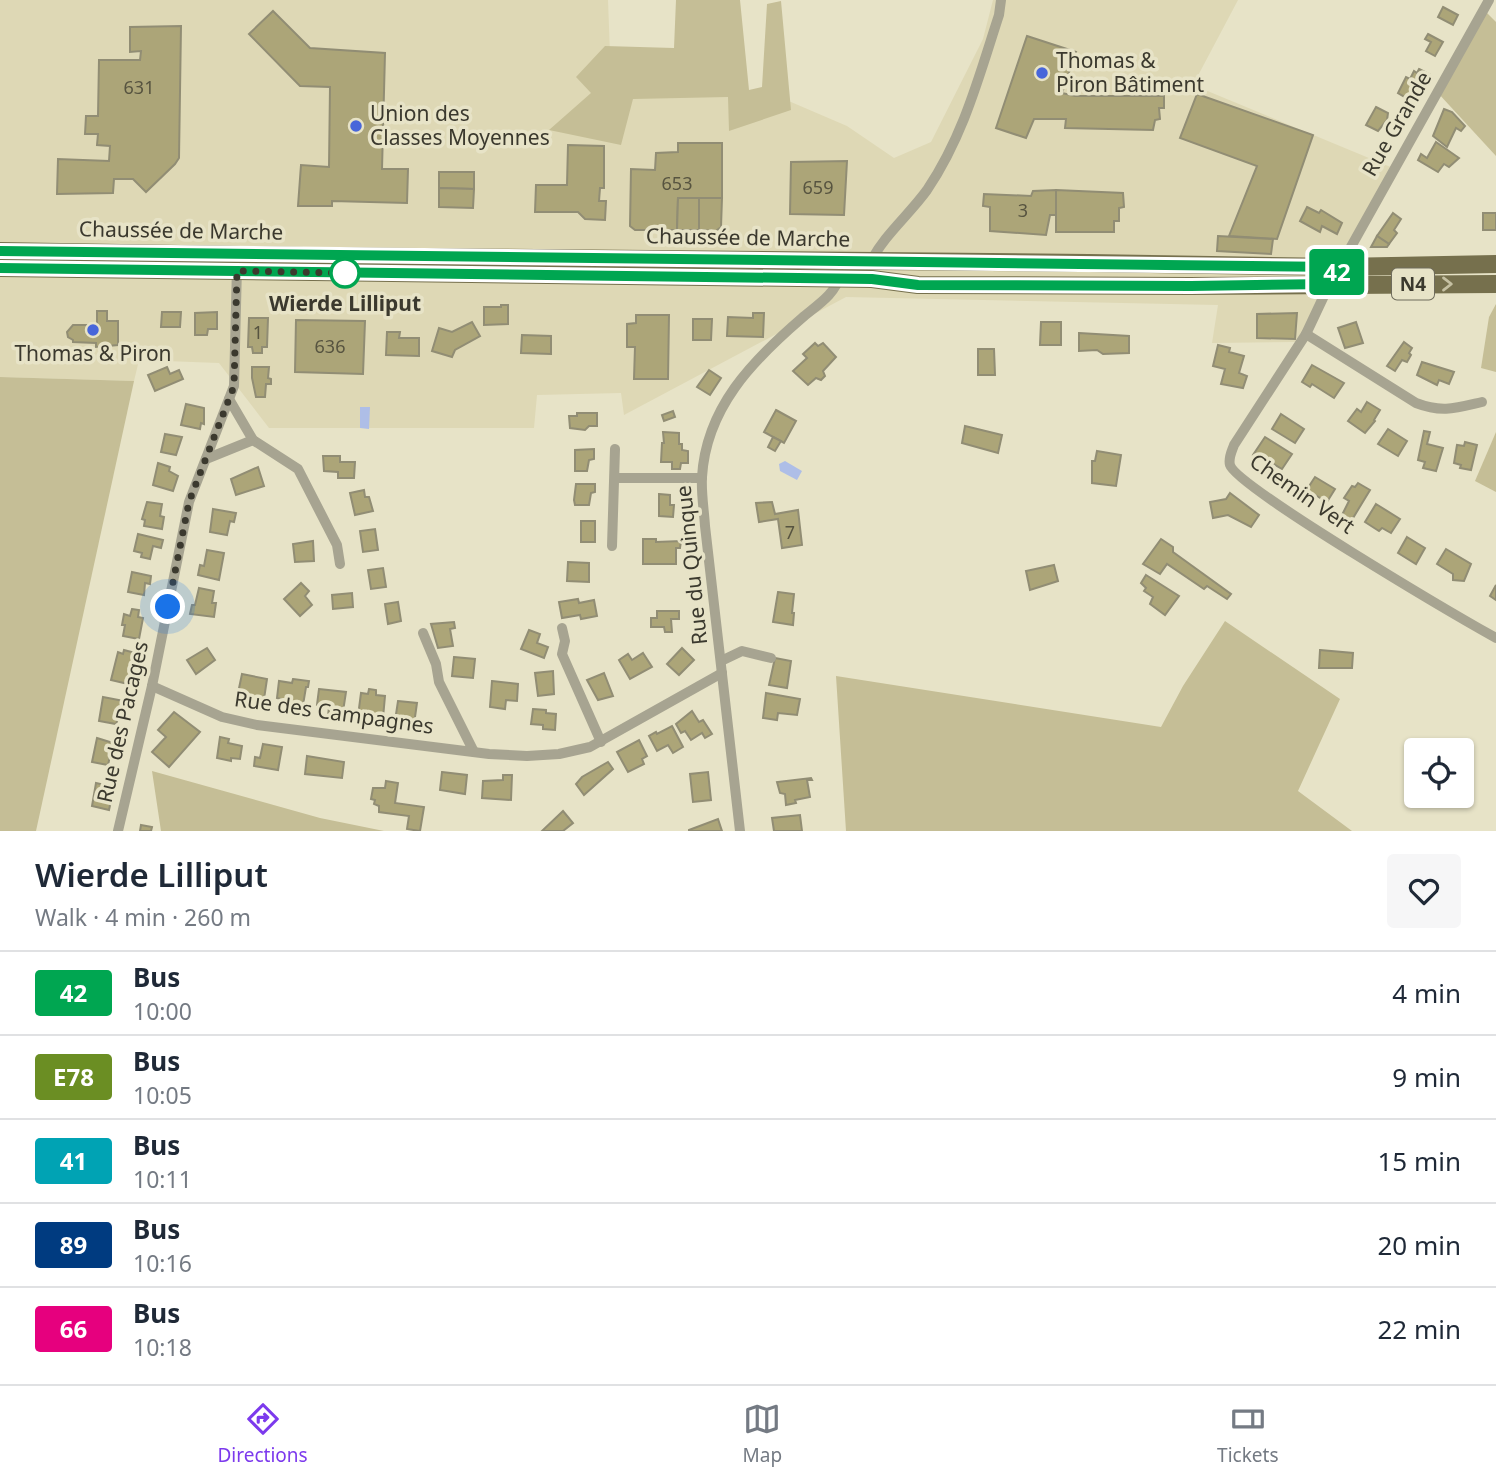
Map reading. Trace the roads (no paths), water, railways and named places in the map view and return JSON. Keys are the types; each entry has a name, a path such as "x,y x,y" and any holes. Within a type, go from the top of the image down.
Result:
{"main road":[{"name":"Chaussée de Marche","path":"0,251 237,262"},
{"name":"Chaussée de Marche","path":"0,268 237,262 305,257 871,271 1496,264"},
{"name":"Chaussée de Marche","path":"871,271 931,285 1496,284"}],"street":[{"path":"871,271 882,242 926,190 963,127 999,15 1001,0"},
{"name":"Rue Grande","path":"1330,284 1489,0"},
{"name":"Rue des Pacages","path":"118,831 152,686 189,502 234,386 237,262"},
{"name":"Rue du Quinque","path":"740,831 702,478 707,444 713,424 730,392 761,355 831,294 840,270"},
{"name":"Chemin Vert","path":"1330,284 1306,334 1234,444 1230,466 1238,477 1293,515 1496,638"},
{"path":"1306,334 1416,403 1447,410 1482,402"},
{"path":"229,399 253,440 298,469 337,545 340,564"},
{"path":"205,460 253,440"},
{"path":"612,546 615,449"},
{"path":"615,478 702,478"},
{"path":"562,628 565,641 562,654 601,742"},
{"name":"Rue des Campagnes","path":"423,633 436,664 439,682 474,752"},
{"path":"721,661 742,651 771,658"},
{"name":"Rue des Campagnes","path":"152,686 222,717 257,725 527,757 559,754 601,742 722,673"}],"water":[{"path":"360,407 370,407 369,429 360,428"},
{"path":"785,461 802,471 797,480 780,471 779,464"}],"place":[{"name":"Thomas & Piron Bâtiment","path":"1042,73"},
{"name":"Union des Classes Moyennes","path":"356,126"},
{"name":"Wierde Lilliput","path":"345,273"},
{"name":"Thomas & Piron","path":"93,330"}]}
